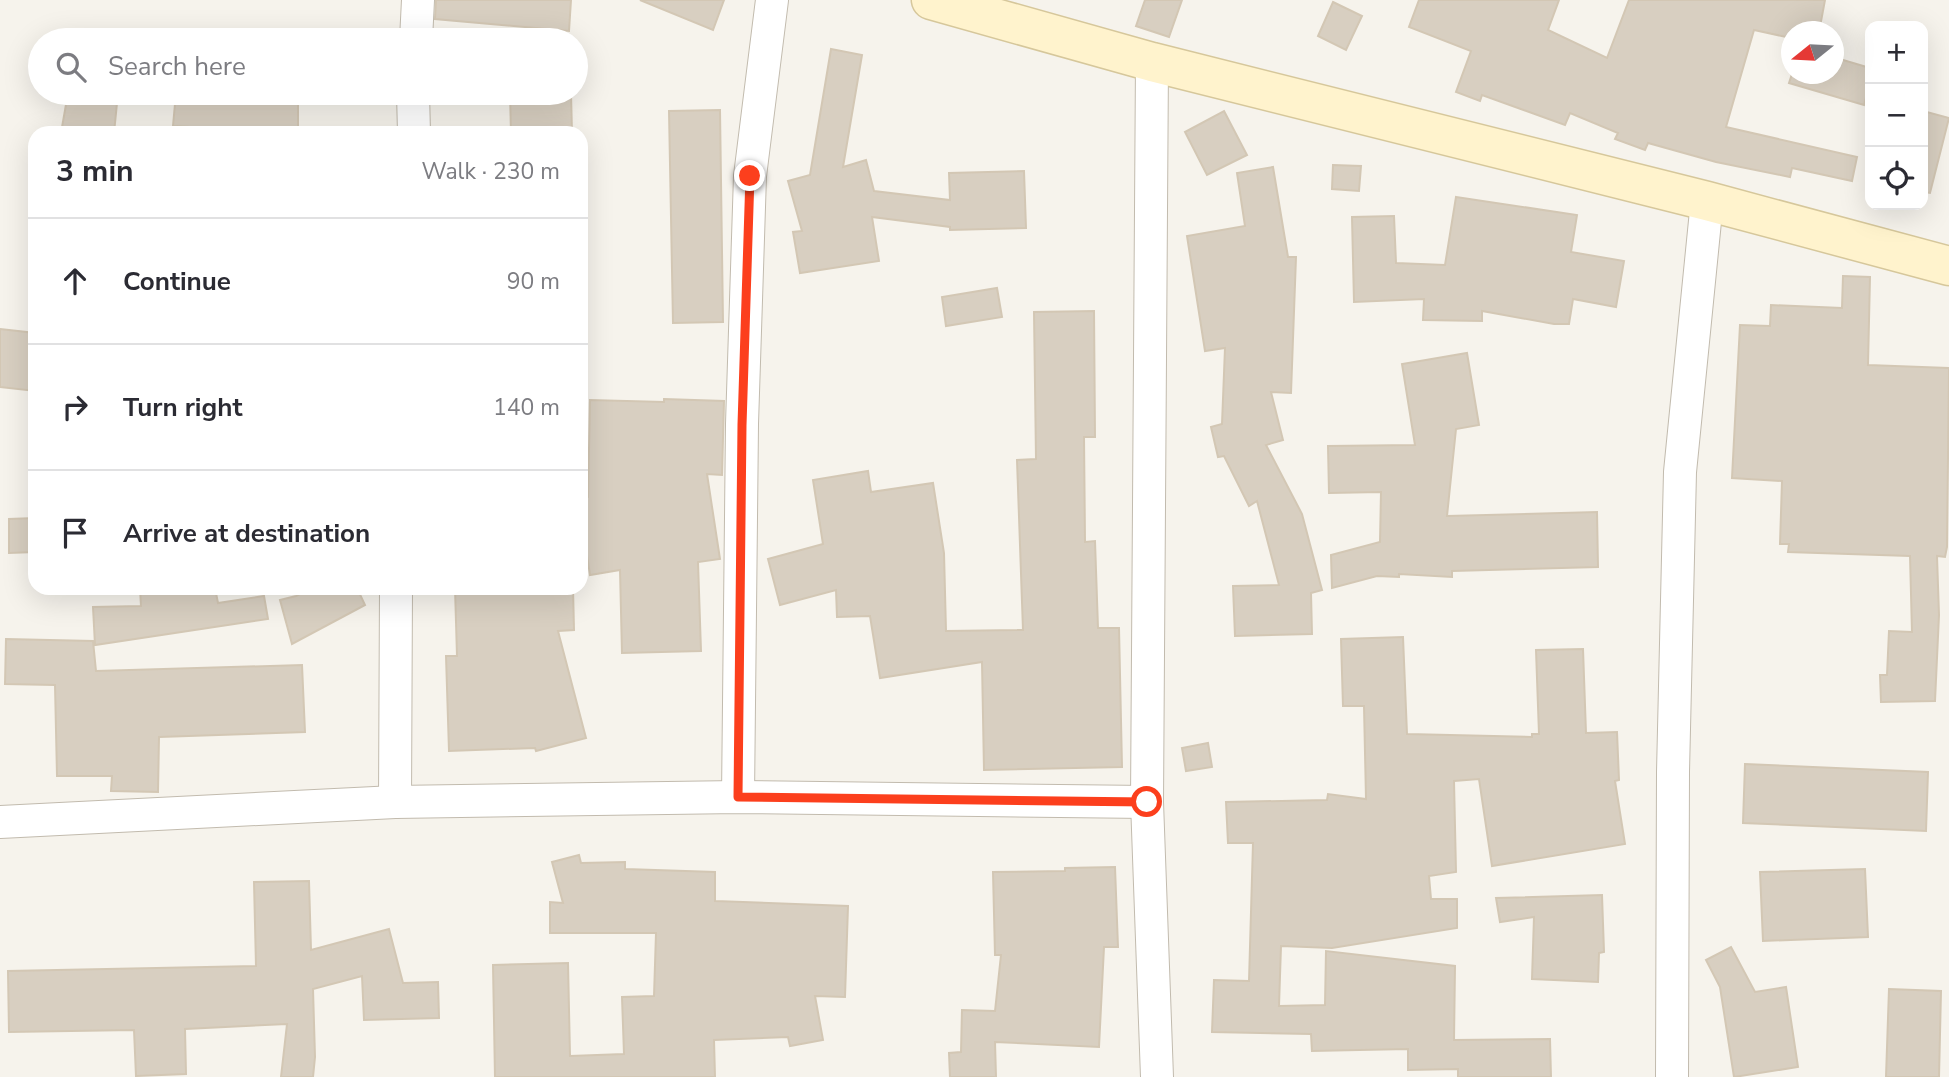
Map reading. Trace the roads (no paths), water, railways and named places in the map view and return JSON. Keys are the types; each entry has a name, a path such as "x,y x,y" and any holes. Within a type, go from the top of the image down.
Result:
{"street":[{"path":"417,28 418,0"},
{"path":"738,797 742,425 750,176 772,0"},
{"path":"931,0 1152,62 1707,201 1949,266"},
{"path":"1152,62 1147,802 1157,1077"},
{"path":"413,105 414,126"},
{"path":"1672,1077 1673,772 1680,472 1707,201"},
{"path":"395,802 396,595"},
{"path":"0,822 395,802 738,797 1147,802"}]}
